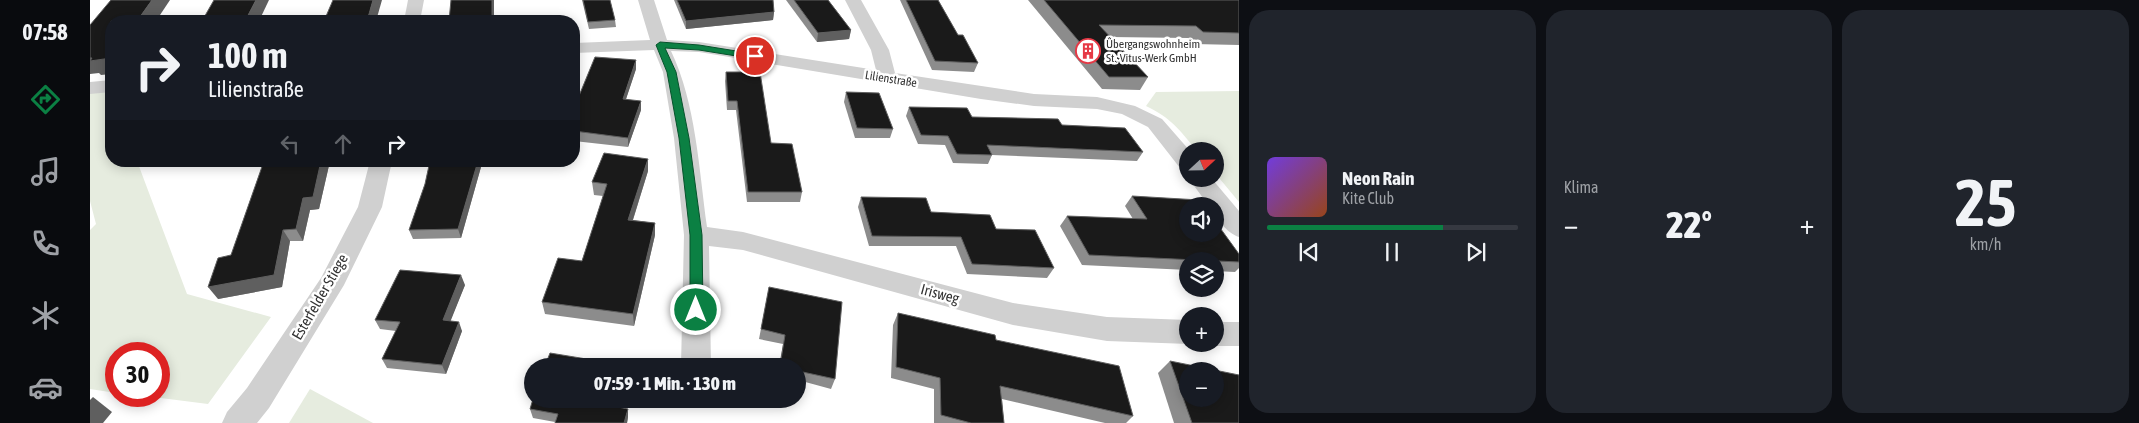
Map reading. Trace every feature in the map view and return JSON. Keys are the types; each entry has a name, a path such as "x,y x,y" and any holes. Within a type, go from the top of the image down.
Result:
{"street":[{"path":"413,15 416,0"},
{"path":"646,0 660,45 672,72 684,138 696,235 696,358"},
{"path":"853,0 880,50 887,78"},
{"name":"Lilienstraße","path":"580,48 660,45 699,47 887,78 1025,98 1097,103 1128,110 1154,123 1179,152"},
{"path":"90,88 105,87"},
{"name":"Esterfelder Stiege","path":"238,423 258,398 331,285 370,207 380,167"},
{"path":"1207,188 1239,228"},
{"name":"Irisweg","path":"696,235 743,241 1013,314 1107,329 1179,332"},
{"path":"1224,334 1239,334"}],"shaded area":[{"path":"105,86 105,167 139,167 187,294 271,317 208,404 170,399 170,342 105,342 105,391 90,389 90,230 96,224 90,201 90,88"},
{"path":"1239,91 1239,202 1224,184 1224,142 1190,142 1162,115 1146,106 1156,92"},
{"path":"310,389 373,423 289,423"}],"building":[{"path":"111,0 152,0 141,15 105,15 105,59 90,61 92,58 90,58 90,25"},
{"path":"214,0 256,0 248,15 205,15"},
{"path":"333,0 373,0 369,15 327,15"},
{"path":"451,0 492,0 492,15 450,15"},
{"path":"583,0 610,0 615,20 588,22"},
{"path":"677,0 773,0 774,12 686,21"},
{"path":"794,0 828,0 851,30 818,33"},
{"path":"906,0 938,0 958,35 963,35 978,63 935,61"},
{"path":"1044,0 1239,0 1239,33 1203,32 1196,26 1099,25 1148,77 1109,77"},
{"path":"595,57 636,60 623,99 641,101 628,138 580,132 580,93"},
{"path":"726,72 760,72 771,143 792,144 802,192 748,192 737,101 728,101"},
{"path":"846,92 879,93 893,129 857,128"},
{"path":"909,107 967,108 972,117 1058,119 1062,125 1125,128 1143,152 987,145 992,155 957,154 948,136 921,135"},
{"path":"604,153 648,159 628,220 655,223 633,314 542,302 558,258 582,261 607,184 592,182"},
{"path":"262,167 320,167 313,197 303,198 296,229 283,230 274,275 208,287 218,258 231,255"},
{"path":"429,167 476,167 458,229 409,230 425,184"},
{"path":"1132,196 1179,199 1179,242 1224,242 1224,233 1239,254 1239,262 1224,261 1224,252 1179,252 1179,259 1089,255 1067,216 1147,219"},
{"path":"861,197 926,198 931,212 990,215 996,229 1035,230 1054,268 972,264 961,237 872,236"},
{"path":"400,270 461,275 443,320 459,322 442,365 382,359 400,322 375,320"},
{"path":"769,287 842,302 835,379 806,373 806,358 781,358 785,335 761,329"},
{"path":"898,313 995,335 996,340 1119,366 1133,416 1000,386 1004,423 971,423 941,415 940,378 896,367"},
{"path":"550,353 580,358 548,358"},
{"path":"1170,361 1179,363 1179,386"},
{"path":"1224,372 1239,375 1239,423 1192,423 1186,407 1224,407"},
{"path":"530,409 628,409 624,423 555,423 558,414"}],"place":[{"name":"Übergangswohnheim St.-Vitus-Werk GmbH","path":"1088,51"}],"route":[{"path":"696,310 696,235 684,138 672,72 660,45 699,47 755,56"}]}
